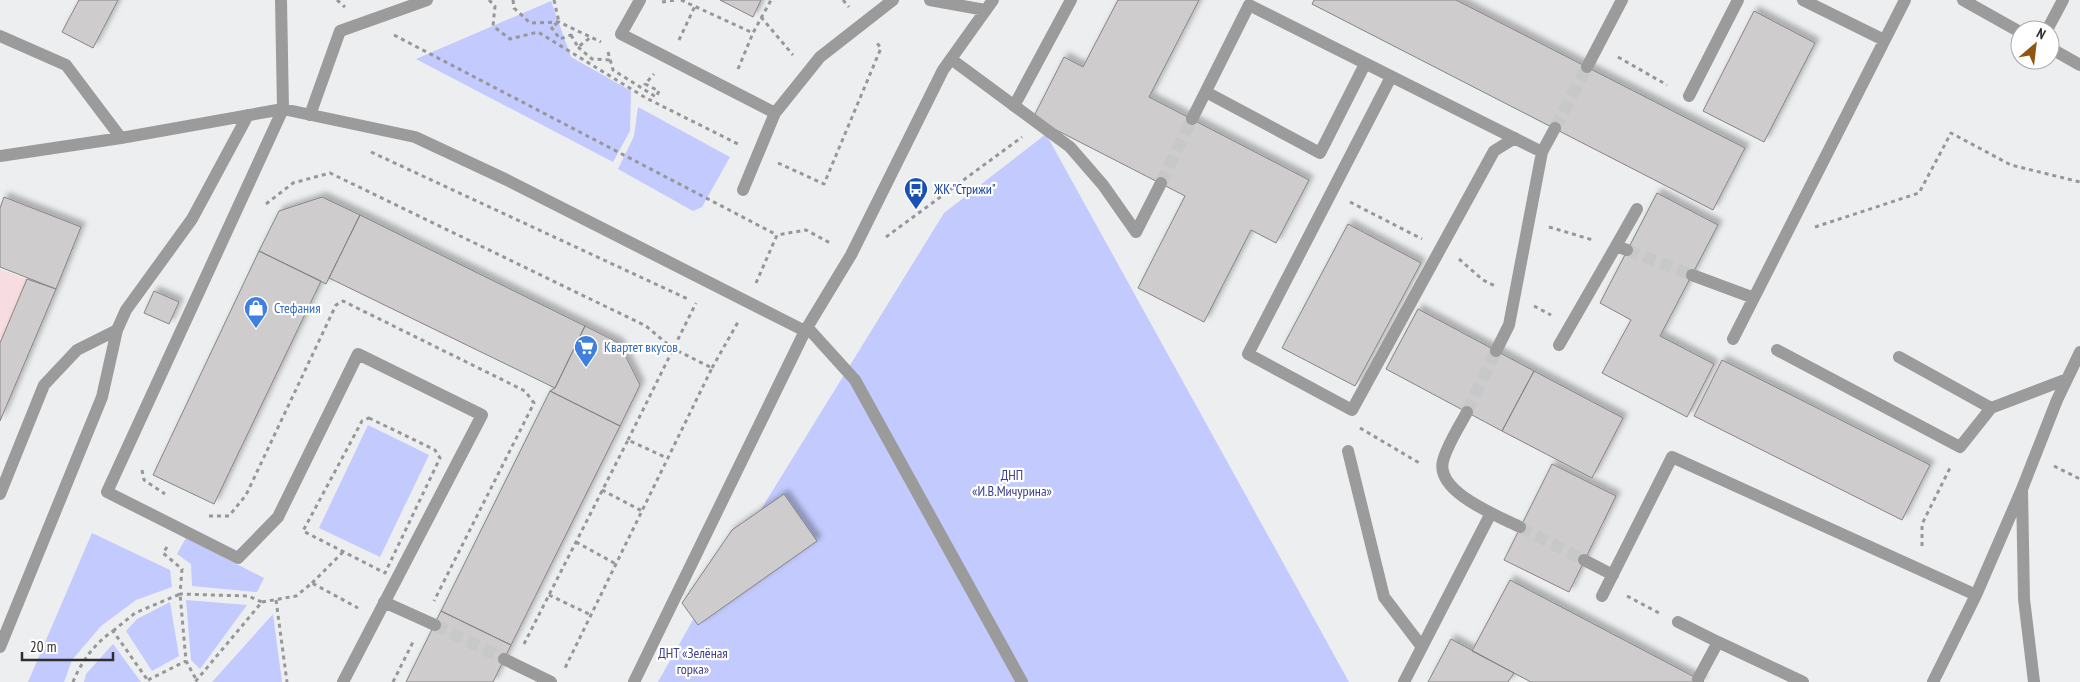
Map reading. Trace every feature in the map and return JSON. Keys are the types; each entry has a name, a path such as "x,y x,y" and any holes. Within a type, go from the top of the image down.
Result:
{"street":[{"path":"280,0 283,109 107,492 238,558 278,517 358,354 482,416 343,682"},
{"path":"310,115 340,31 427,0"},
{"path":"640,0 621,34 775,113"},
{"path":"743,190 775,113 820,57 894,0"},
{"path":"930,0 989,5"},
{"path":"1014,106 1071,0"},
{"path":"1587,67 1622,0"},
{"path":"1689,96 1738,0"},
{"path":"1803,0 1884,40"},
{"path":"1733,339 1905,0"},
{"path":"1963,0 2010,26"},
{"path":"2052,20 2063,0"},
{"path":"1192,119 1206,92 1244,3 1542,152"},
{"path":"634,682 806,329 851,255 951,59 989,5"},
{"path":"0,36 66,65 121,138"},
{"path":"2060,54 2080,65"},
{"path":"951,59 1070,146 1103,185 1136,232 1161,183"},
{"path":"1206,92 1320,153 1365,64"},
{"path":"1391,77 1248,354 1352,410 1494,151 1515,138"},
{"path":"0,156 121,138 283,109 415,137 507,180 806,329 855,380 1022,682"},
{"path":"0,648 102,397 117,330 126,310 192,219 248,115"},
{"path":"1496,351 1509,325 1542,152 1555,128"},
{"path":"1559,345 1621,248 1637,209"},
{"path":"1692,275 1754,298"},
{"path":"0,494 44,385 77,350 117,330"},
{"path":"1777,350 1960,447 1991,408 2068,378"},
{"path":"1933,682 1976,595 2080,352"},
{"path":"1899,357 1991,408"},
{"path":"1466,412 1442,462 1443,476 1451,489 1491,513 1520,527"},
{"path":"1348,451 1384,597 1422,647"},
{"path":"1605,591 1672,457 1976,595"},
{"path":"2022,489 2024,599 2034,682"},
{"path":"1404,682 1491,513"},
{"path":"1584,560 1613,574"},
{"path":"384,602 435,625"},
{"path":"1678,622 1803,682"},
{"path":"1698,679 1718,642"},
{"path":"509,662 551,682"}],"path":[{"path":"513,0 514,8 530,23 559,22 607,46 613,70 656,97 659,91 645,84 654,74 662,78"},
{"path":"554,0 559,22"},
{"path":"681,0 753,33"},
{"path":"729,90 753,33 771,0"},
{"path":"670,60 695,6"},
{"path":"761,17 807,73"},
{"path":"368,21 777,235"},
{"path":"559,22 551,27 560,39 571,35"},
{"path":"573,28 571,35 578,47 592,58 610,60"},
{"path":"578,47 591,37"},
{"path":"589,64 592,58"},
{"path":"1623,60 1668,85"},
{"path":"1785,236 1919,193 1951,133 2011,165 2080,182"},
{"path":"884,238 1023,137"},
{"path":"1529,221 1602,242"},
{"path":"509,662 549,595 696,303"},
{"path":"712,368 738,322"},
{"path":"1352,410 1353,417 1362,431 1443,476"},
{"path":"369,418 435,450 440,458 385,574 343,552 303,532 362,421 369,418"},
{"path":"628,440 667,458"},
{"path":"1921,570 1922,524 1960,447"},
{"path":"2048,472 2052,465 2080,479"},
{"path":"602,490 642,511"},
{"path":"178,528 163,553 182,569 180,594 186,661 196,681 262,602"},
{"path":"576,542 616,564"},
{"path":"73,682 78,670 99,640 113,632 135,613 180,594 248,596 262,602 296,596 343,552"},
{"path":"312,583 376,618"},
{"path":"1605,591 1678,622"},
{"path":"549,595 591,614"},
{"path":"276,600 288,682"},
{"path":"113,632 149,681 186,661"}],"shaded area":[{"path":"0,269 49,287 0,412"}],"green space":[{"path":"551,1 571,57 631,91 630,131 613,162 416,59"},
{"path":"638,107 730,157 702,207 693,211 618,169 634,136"},
{"name":"ДНП «И.В.Мичурина»","path":"1046,134 1349,682 658,682 694,618 944,213"},
{"path":"368,425 429,455 380,557 319,528"},
{"path":"92,533 170,570 172,587 136,600 101,626 72,660 64,682 28,682"},
{"path":"186,538 264,578 257,592 192,586 191,564 177,554"},
{"path":"186,600 247,605 200,669 191,660"},
{"path":"170,602 179,656 152,671 126,631 137,619"},
{"path":"273,614 282,682 212,682"},
{"path":"113,644 141,682 84,682 86,674"}],"building":[{"path":"79,0 118,0 93,48 62,32"},
{"path":"720,0 761,0 753,17"},
{"path":"1118,0 1199,0 1149,97 1309,180 1276,243 1251,230 1204,322 1138,288 1185,196 1033,118 1064,57 1083,67"},
{"path":"1314,0 1456,0 1745,148 1713,210 1312,4"},
{"path":"1754,11 1815,43 1764,142 1703,111"},
{"path":"1657,193 1718,225 1660,336 1714,364 1687,417 1602,373 1631,320 1600,303"},
{"path":"4,197 81,227 56,289 0,267 0,208"},
{"path":"322,197 360,215 326,284 259,251 279,211"},
{"path":"360,215 585,326 555,388 329,278"},
{"path":"1348,224 1421,263 1355,386 1282,348"},
{"path":"259,251 321,281 214,504 153,475"},
{"path":"27,279 56,289 0,421 0,343"},
{"path":"154,291 179,302 169,324 144,313"},
{"path":"1418,309 1534,371 1502,431 1386,369"},
{"path":"585,326 619,343 640,385 620,426 550,391 555,388"},
{"path":"1722,360 1930,465 1902,520 1694,416"},
{"path":"1534,371 1623,418 1592,478 1502,431"},
{"path":"550,391 620,426 511,645 441,611"},
{"path":"1552,464 1616,496 1569,592 1504,560"},
{"path":"784,494 817,541 698,625 682,603 732,530"},
{"path":"1510,580 1704,682 1531,682 1472,651"},
{"path":"441,611 511,645 493,682 406,682"},
{"path":"1451,639 1514,673 1508,682 1428,682"}],"tunnel":[{"path":"1555,128 1587,67"},
{"path":"1161,183 1192,119"},
{"path":"1627,250 1692,275"},
{"path":"1467,412 1496,351"},
{"path":"1520,527 1584,560"},
{"path":"435,625 504,659"}],"place":[{"name":"ЖК \"Стрижи\"","path":"916,210"},
{"name":"Стефания","path":"256,329"},
{"name":"Квартет вкусов","path":"586,368"}],"park label":[{"name":"ДНТ «Зелёная горка»","path":"693,662"}]}
